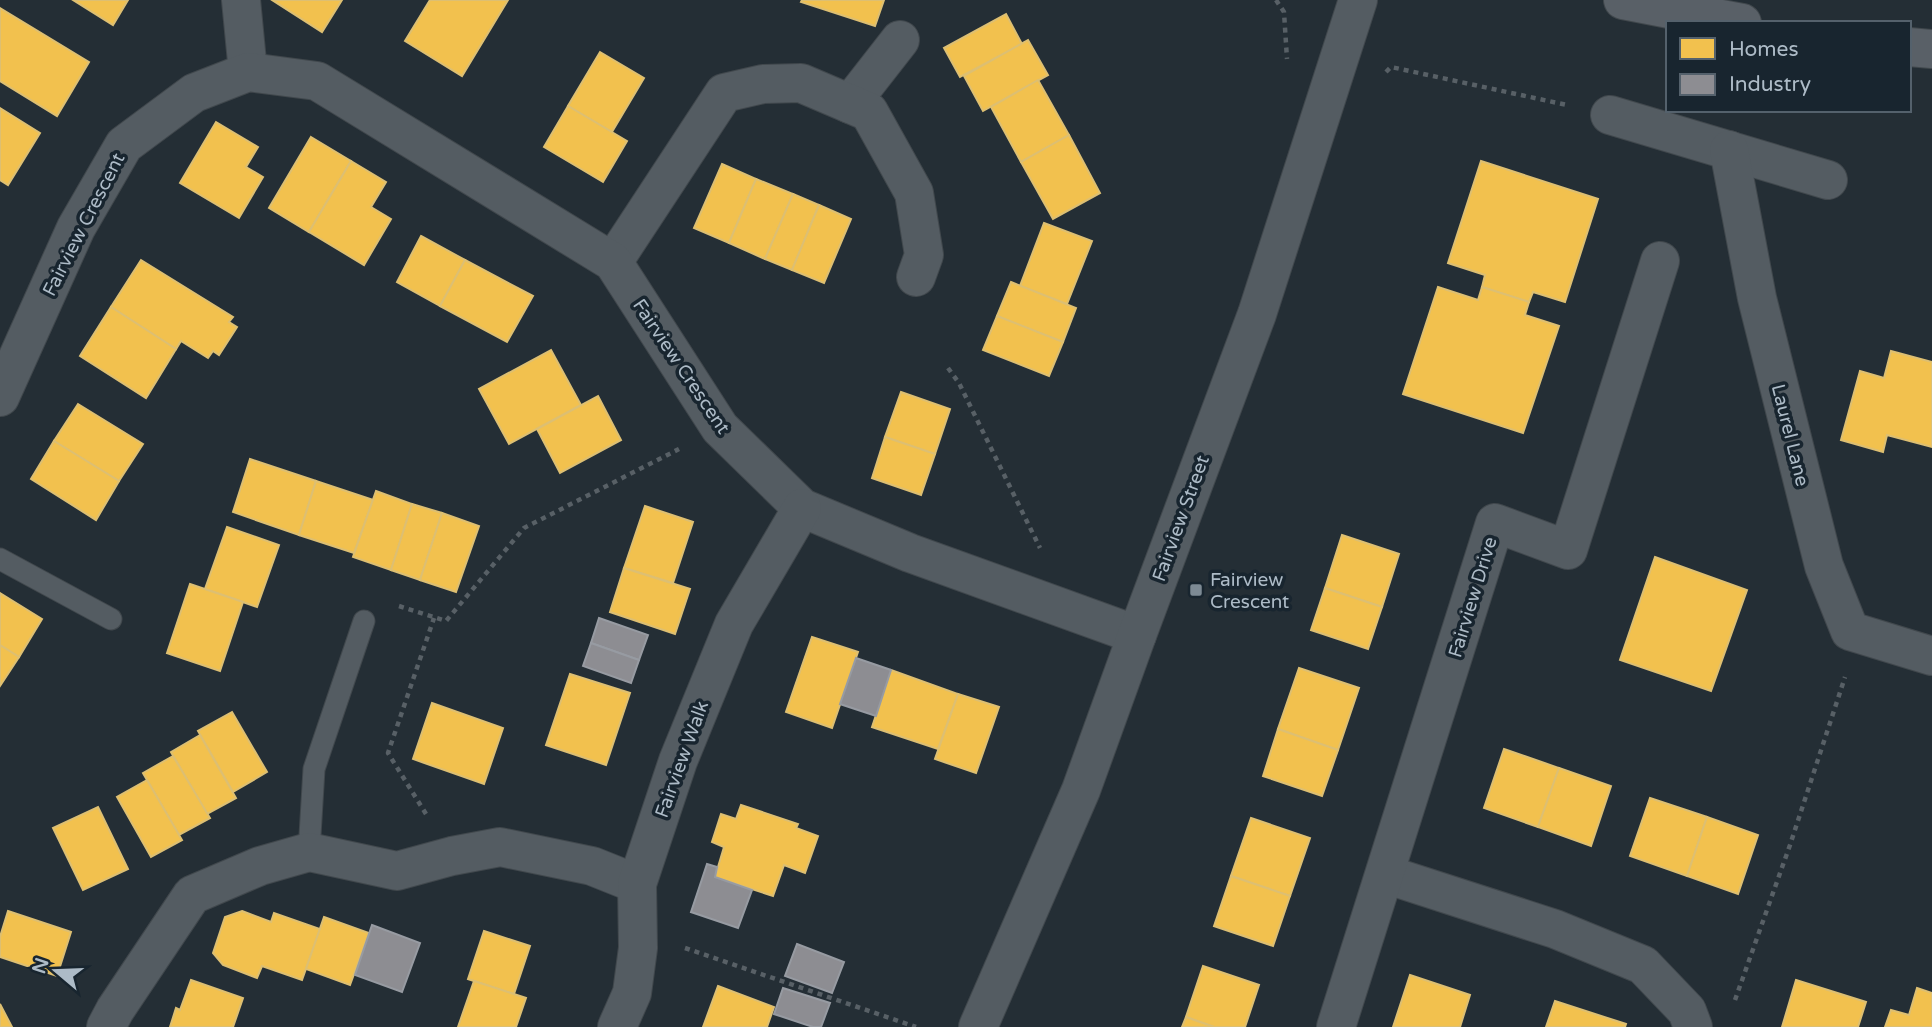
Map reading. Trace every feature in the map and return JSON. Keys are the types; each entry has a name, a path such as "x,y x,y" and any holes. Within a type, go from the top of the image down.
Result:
{"main road":[{"path":"1623,0 1732,21"},
{"path":"1911,47 1932,49"}],"street":[{"path":"241,0 248,72"},
{"name":"Fairview Street","path":"978,1027 1082,790 1256,314 1358,0"},
{"path":"850,104 900,40"},
{"name":"Fairview Crescent","path":"0,396 76,228 124,145 194,93 248,72 317,81 613,262 720,428 802,508 910,553 1137,635"},
{"path":"613,262 724,93 763,84 801,83 869,111 914,192 924,255 916,276"},
{"path":"1611,115 1828,180"},
{"name":"Laurel Lane","path":"1729,150 1757,298 1824,566 1850,631"},
{"name":"Fairview Drive","path":"1336,1027 1495,523 1568,550 1660,261"},
{"name":"Fairview Walk","path":"617,1027 632,993 638,948 637,884 678,761 734,624 802,508"},
{"path":"1850,631 1932,656"},
{"path":"106,1027 192,895 260,866 309,852 397,871 452,856 500,847 592,866 637,884"},
{"path":"1385,874 1555,929 1643,965 1687,1011 1693,1027"}],"lane":[{"path":"0,559 111,619"},
{"path":"309,852 314,769 364,621"}],"path":[{"path":"1382,77 1391,67 1611,115"},
{"path":"948,368 959,383 1070,610"},
{"path":"364,621 372,597 446,621 524,528 720,428"},
{"path":"434,618 387,753 452,856"},
{"path":"1735,1001 1849,667 1850,631"},
{"path":"637,932 916,1027"}],"building: Homes":[{"path":"73,0 128,0 113,25"},
{"path":"272,0 342,0 322,32"},
{"path":"430,0 508,0 462,76 405,41"},
{"path":"884,0 875,26 801,2"},
{"path":"0,8 89,62 57,116 0,81"},
{"path":"1006,14 1022,44 960,77 944,48"},
{"path":"1028,40 1048,75 983,111 964,76"},
{"path":"600,52 644,78 612,132 568,106"},
{"path":"1038,80 1069,135 1021,162 991,107"},
{"path":"568,106 627,141 603,182 544,147"},
{"path":"0,108 40,133 8,185 0,180"},
{"path":"216,122 258,147 246,167 263,177 239,218 180,183"},
{"path":"1069,135 1100,193 1053,219 1021,162"},
{"path":"311,137 351,161 309,232 269,208"},
{"path":"351,161 386,182 371,207 391,219 364,265 309,232"},
{"path":"1481,161 1598,199 1565,302 1533,292 1529,302 1482,287 1485,275 1448,263"},
{"path":"722,164 756,179 729,243 694,228"},
{"path":"756,179 793,194 765,259 729,243"},
{"path":"793,194 819,205 792,270 765,259"},
{"path":"819,205 851,219 824,283 792,270"},
{"path":"1044,223 1092,241 1067,304 1020,286"},
{"path":"421,236 465,260 440,306 397,282"},
{"path":"141,260 233,317 229,322 237,327 219,355 213,351 208,358 181,341 176,349 111,307"},
{"path":"465,260 533,296 507,342 440,306"},
{"path":"1011,282 1076,308 1063,342 997,316"},
{"path":"1438,287 1478,300 1482,287 1529,302 1525,315 1559,326 1523,433 1403,394"},
{"path":"111,307 176,349 146,398 80,356"},
{"path":"997,316 1063,342 1049,376 983,350"},
{"path":"551,350 581,405 509,444 479,389"},
{"path":"1891,351 1932,362 1932,447 1887,435 1883,452 1841,440 1860,371 1884,378"},
{"path":"901,392 950,409 935,454 885,437"},
{"path":"598,396 621,440 560,473 537,429"},
{"path":"78,404 143,444 119,481 54,441"},
{"path":"885,437 935,454 921,495 872,478"},
{"path":"54,441 119,481 96,520 31,479"},
{"path":"250,459 316,481 299,535 233,512"},
{"path":"316,481 373,500 354,553 299,535"},
{"path":"376,491 412,504 391,570 353,557"},
{"path":"412,504 442,513 420,580 391,570"},
{"path":"645,506 693,522 673,583 624,568"},
{"path":"442,513 479,526 456,592 420,580"},
{"path":"227,527 279,545 257,607 205,589"},
{"path":"1342,535 1399,554 1382,607 1325,588"},
{"path":"1655,557 1747,590 1711,691 1620,660"},
{"path":"624,568 690,589 675,634 610,612"},
{"path":"190,584 243,602 220,671 167,653"},
{"path":"1325,588 1382,607 1368,649 1311,630"},
{"path":"0,593 42,619 19,657 0,645"},
{"path":"812,637 858,652 832,728 786,712"},
{"path":"0,645 19,657 0,686"},
{"path":"1299,668 1359,688 1338,750 1278,729"},
{"path":"891,670 958,694 938,749 872,727"},
{"path":"570,674 630,693 606,765 546,745"},
{"path":"958,694 999,707 976,773 935,759"},
{"path":"432,703 503,728 484,784 413,759"},
{"path":"232,712 267,772 233,792 198,731"},
{"path":"1278,729 1338,750 1322,796 1263,776"},
{"path":"200,735 236,798 207,814 171,752"},
{"path":"1504,749 1559,768 1538,827 1484,808"},
{"path":"173,756 210,818 179,835 143,773"},
{"path":"1559,768 1611,786 1591,846 1538,827"},
{"path":"147,780 182,840 151,857 117,797"},
{"path":"1650,798 1707,817 1687,876 1630,856"},
{"path":"741,805 798,824 796,828 818,836 805,873 784,865 773,896 715,877 724,847 712,842 721,814 736,819"},
{"path":"98,807 128,869 83,890 53,828"},
{"path":"1707,817 1758,835 1738,894 1687,876"},
{"path":"1251,818 1310,838 1290,896 1231,876"},
{"path":"1231,876 1290,896 1273,946 1214,926"},
{"path":"8,911 71,932 57,976 0,957 0,937"},
{"path":"242,911 271,922 274,913 320,929 302,980 262,966 257,978 223,965 213,953 225,917"},
{"path":"324,917 369,933 350,985 306,969"},
{"path":"484,931 530,946 514,994 468,979"},
{"path":"1203,966 1259,985 1245,1027 1214,1027 1186,1017"},
{"path":"1410,975 1470,995 1460,1027 1393,1027"},
{"path":"191,980 243,998 233,1027 170,1027 176,1008 180,1010"},
{"path":"1796,980 1866,1002 1858,1027 1782,1027"},
{"path":"474,981 526,998 516,1027 458,1027"},
{"path":"718,986 774,1007 767,1027 703,1027"},
{"path":"1917,988 1932,993 1932,1027 1885,1027 1891,1010 1909,1015"},
{"path":"1555,1001 1626,1024 1625,1027 1546,1027"},
{"path":"0,1004 12,1027 0,1027"},
{"path":"1186,1017 1214,1027 1182,1027"}],"building: Industry":[{"path":"599,618 648,635 639,660 591,643"},
{"path":"591,643 639,660 631,683 583,666"},
{"path":"856,658 891,670 876,716 840,704"},
{"path":"707,864 717,867 715,877 752,890 738,928 691,912"},
{"path":"372,925 420,943 402,992 355,975"},
{"path":"797,944 844,962 832,993 785,976"},
{"path":"783,988 830,1003 821,1027 813,1027 774,1014"}],"place":[{"name":"Fairview Crescent","path":"1196,590"}]}
